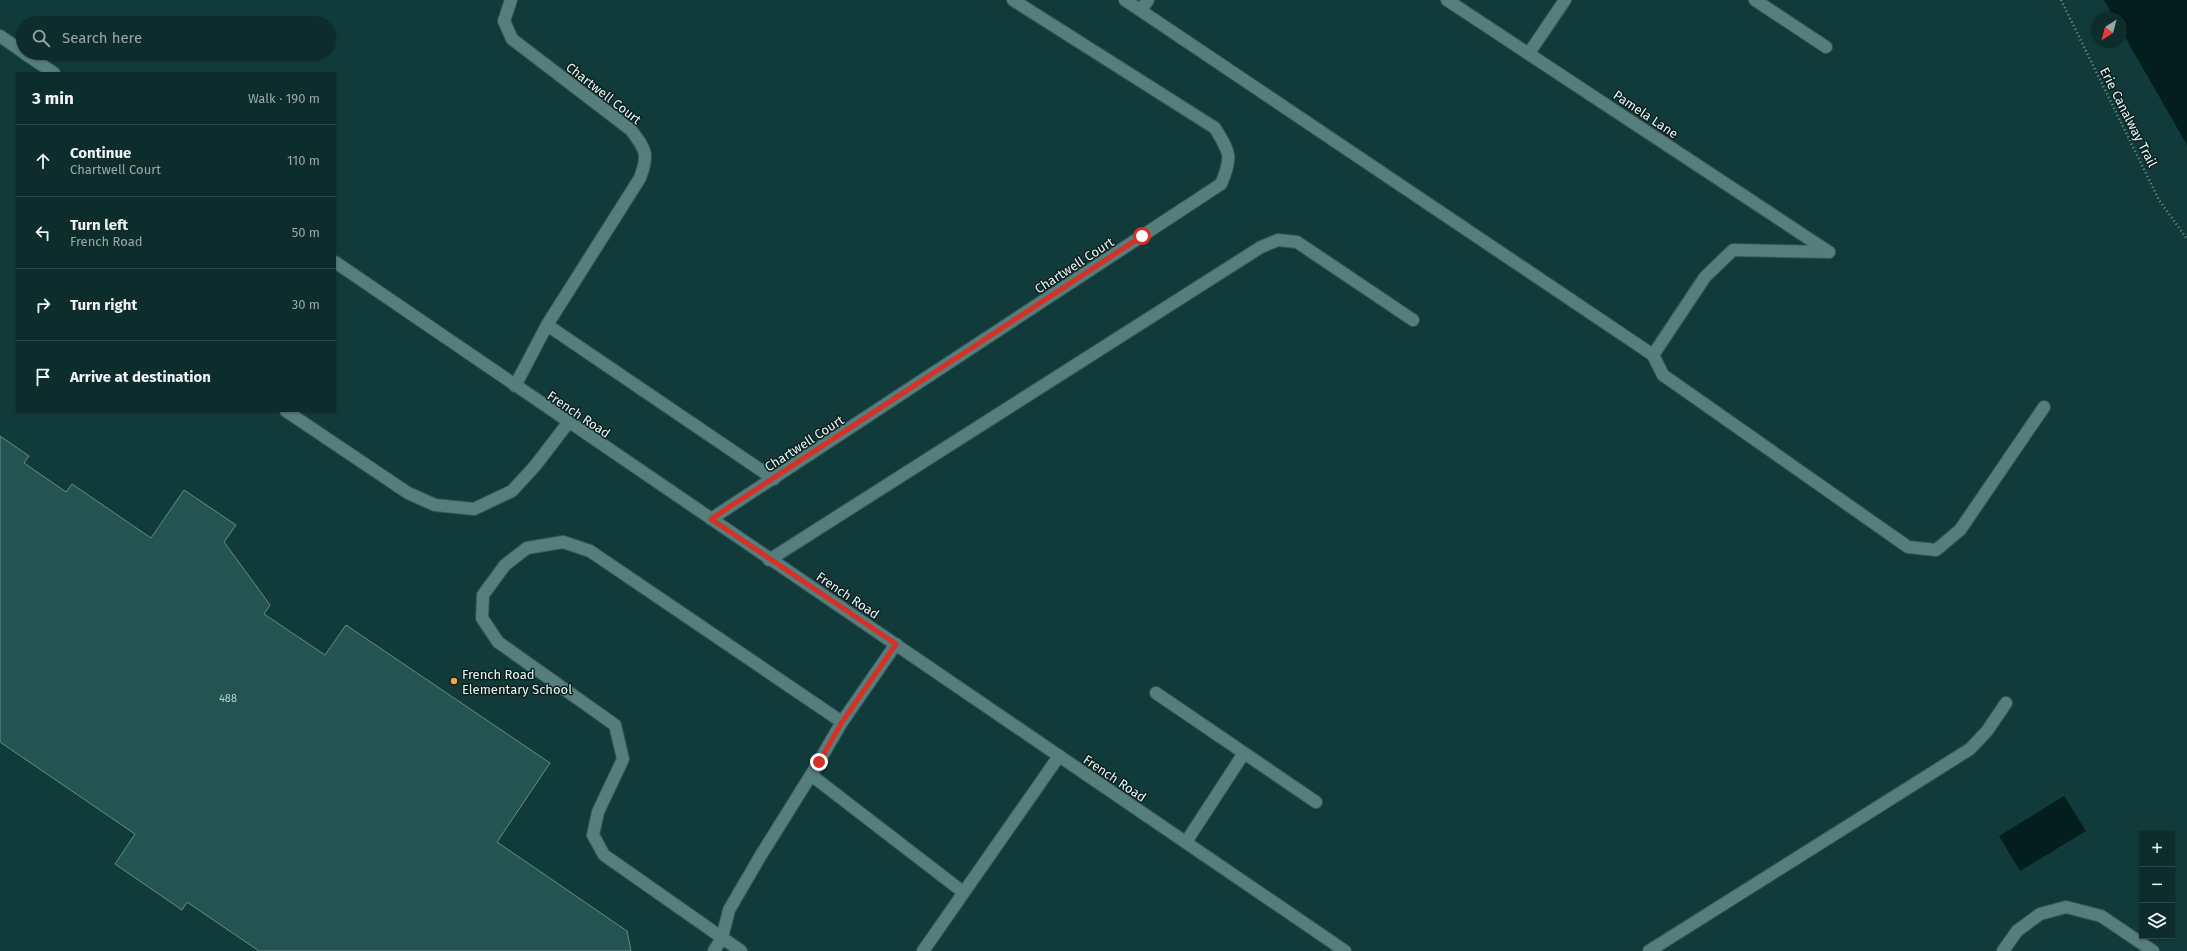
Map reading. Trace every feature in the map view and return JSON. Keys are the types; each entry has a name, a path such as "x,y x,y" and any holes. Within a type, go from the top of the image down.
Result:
{"street":[{"name":"Chartwell Court","path":"511,0 504,21 512,39 536,59 632,130 642,145 647,161 640,178 547,325 515,386"},
{"name":"Chartwell Court","path":"711,519 1221,184 1229,167 1229,150 1215,128 1014,0"},
{"path":"1124,0 1653,354 1662,375 1908,547 1936,550 1960,530 2044,406"},
{"path":"1141,10 1148,0"},
{"name":"Pamela Lane","path":"1447,0 1828,252 1733,250 1705,276 1653,354"},
{"path":"1529,53 1565,0"},
{"path":"1755,0 1826,47"},
{"path":"0,36 16,47"},
{"path":"34,60 52,72"},
{"path":"769,560 1261,247 1278,240 1297,242 1413,320"},
{"name":"French Road","path":"336,263 568,423 711,519 769,560 896,644 1345,951"},
{"path":"547,325 774,479"},
{"path":"287,412 408,493 435,505 474,509 512,491 535,466 568,423"},
{"path":"741,951 604,855 593,835 598,812 622,759 615,725 498,642 482,618 483,595 505,565 527,548 563,542 590,551 842,722"},
{"path":"714,951 722,938 729,910 761,854 812,775 842,722 896,644"},
{"path":"1156,693 1316,802"},
{"path":"1649,951 1970,749 1987,731 2006,703"},
{"path":"1186,842 1244,753"},
{"path":"922,951 1059,756"},
{"path":"812,775 963,892"},
{"path":"2003,951 2017,931 2040,914 2066,907 2101,916 2153,951"}],"path":[{"name":"Erie Canalway Trail","path":"2061,0 2159,200 2187,239"}],"water":[{"path":"2104,0 2187,0 2187,145 2127,40 2127,12 2111,12"},
{"path":"2064,796 2086,831 2020,871 1999,836"}],"building":[{"path":"0,436 29,456 24,463 66,492 72,484 151,538 184,490 236,525 224,542 270,605 264,614 325,655 346,625 550,763 497,842 627,931 631,951 259,951 187,902 182,910 115,864 135,834 0,742"}],"place":[{"name":"French Road Elementary School","path":"454,681"}],"route":[{"path":"819,762 842,722 896,644 769,560 711,519 787,471 1142,236"}]}
